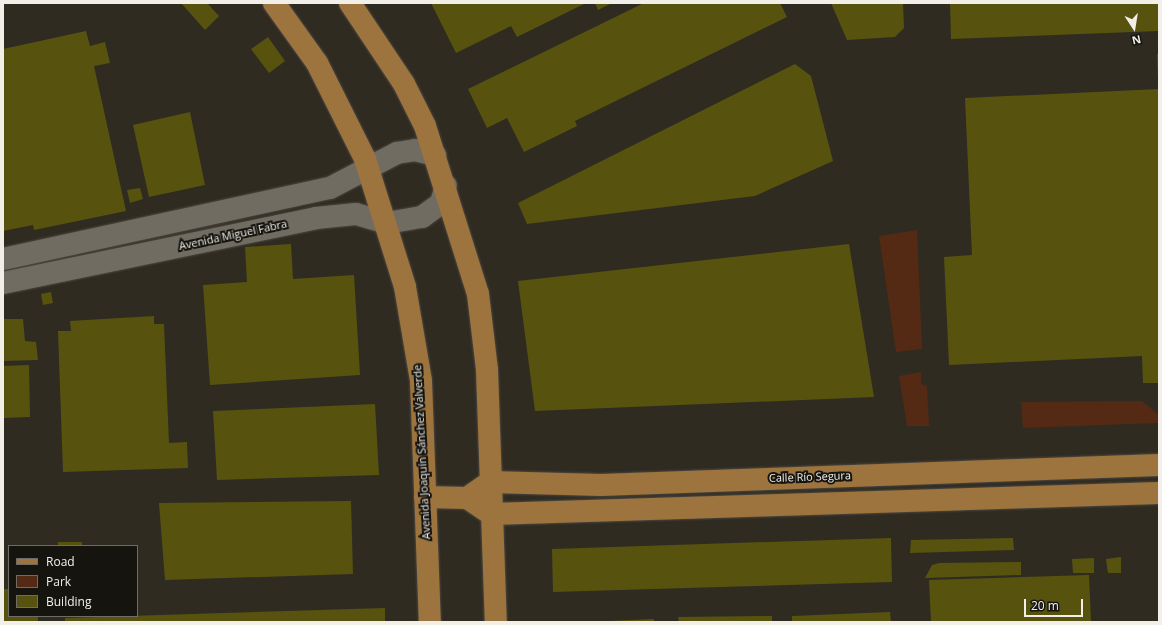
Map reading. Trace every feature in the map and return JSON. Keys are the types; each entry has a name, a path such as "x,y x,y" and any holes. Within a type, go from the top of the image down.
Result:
{"main road":[{"name":"Avenida Joaquín Sánchez Valverde","path":"274,3 316,63 368,170 387,224 406,287 420,380 430,622"},
{"path":"350,3 404,84 435,155 446,186 478,294 487,370 496,622"},
{"name":"Calle Río Segura","path":"491,497 601,485 1159,465"},
{"path":"938,472 939,501"},
{"path":"494,554 516,524 600,512 1159,493"},
{"path":"425,497 491,497 600,512"}],"street":[{"path":"3,259 330,188 368,170 397,153 414,150 435,155"},
{"name":"Avenida Miguel Fabra","path":"3,283 316,218 356,214 387,224 422,217 441,203 446,186"}],"green space":[{"path":"917,230 922,349 896,352 879,236"},
{"path":"921,372 921,384 927,386 929,426 907,426 899,376"},
{"path":"1142,401 1159,415 1159,423 1023,428 1021,402"}],"building":[{"path":"181,3 207,3 219,16 205,30"},
{"path":"431,3 586,3 517,37 511,26 456,53"},
{"path":"595,3 612,3 598,10"},
{"path":"644,3 780,3 787,17 575,121 577,126 524,152 507,118 487,128 468,89"},
{"path":"831,3 903,3 904,28 895,37 847,40"},
{"path":"950,3 1159,3 1159,31 951,39"},
{"path":"86,31 90,46 105,42 110,63 94,66 126,211 34,230 33,225 3,231 3,49"},
{"path":"268,37 285,61 269,73 251,49"},
{"path":"1157,54 1159,54 1159,79 1158,79"},
{"path":"795,64 811,76 833,161 755,196 527,224 518,203"},
{"path":"1159,89 1159,383 1143,383 1142,356 949,365 944,257 972,255 965,98"},
{"path":"190,112 205,185 149,197 133,125"},
{"path":"140,188 143,199 130,203 127,190"},
{"path":"291,244 293,279 354,275 360,375 210,385 203,285 247,282 245,247"},
{"path":"849,244 874,397 535,411 518,281"},
{"path":"51,292 53,303 43,305 41,294"},
{"path":"154,316 154,324 164,324 169,443 187,442 188,468 63,472 58,331 71,331 70,321"},
{"path":"3,319 23,319 25,341 36,342 38,360 3,361"},
{"path":"29,365 30,417 3,418 3,366"},
{"path":"375,404 379,475 217,480 213,411"},
{"path":"351,501 353,574 165,580 159,503"},
{"path":"891,538 892,582 553,592 552,549"},
{"path":"1013,538 1014,550 910,553 911,540"},
{"path":"58,542 82,542 82,545 58,545"},
{"path":"1121,557 1121,573 1108,573 1106,559"},
{"path":"1094,558 1094,573 1073,573 1072,559"},
{"path":"1021,562 1021,575 925,578 932,565 939,563"},
{"path":"1089,575 1091,622 931,622 929,580"},
{"path":"3,589 8,589 8,617 38,617 38,622 3,622"},
{"path":"385,608 385,622 65,622 65,618 138,617 138,616"},
{"path":"890,612 891,622 792,622 792,616"},
{"path":"772,616 772,622 679,622 678,617"},
{"path":"654,619 654,622 609,622 609,621"}]}
